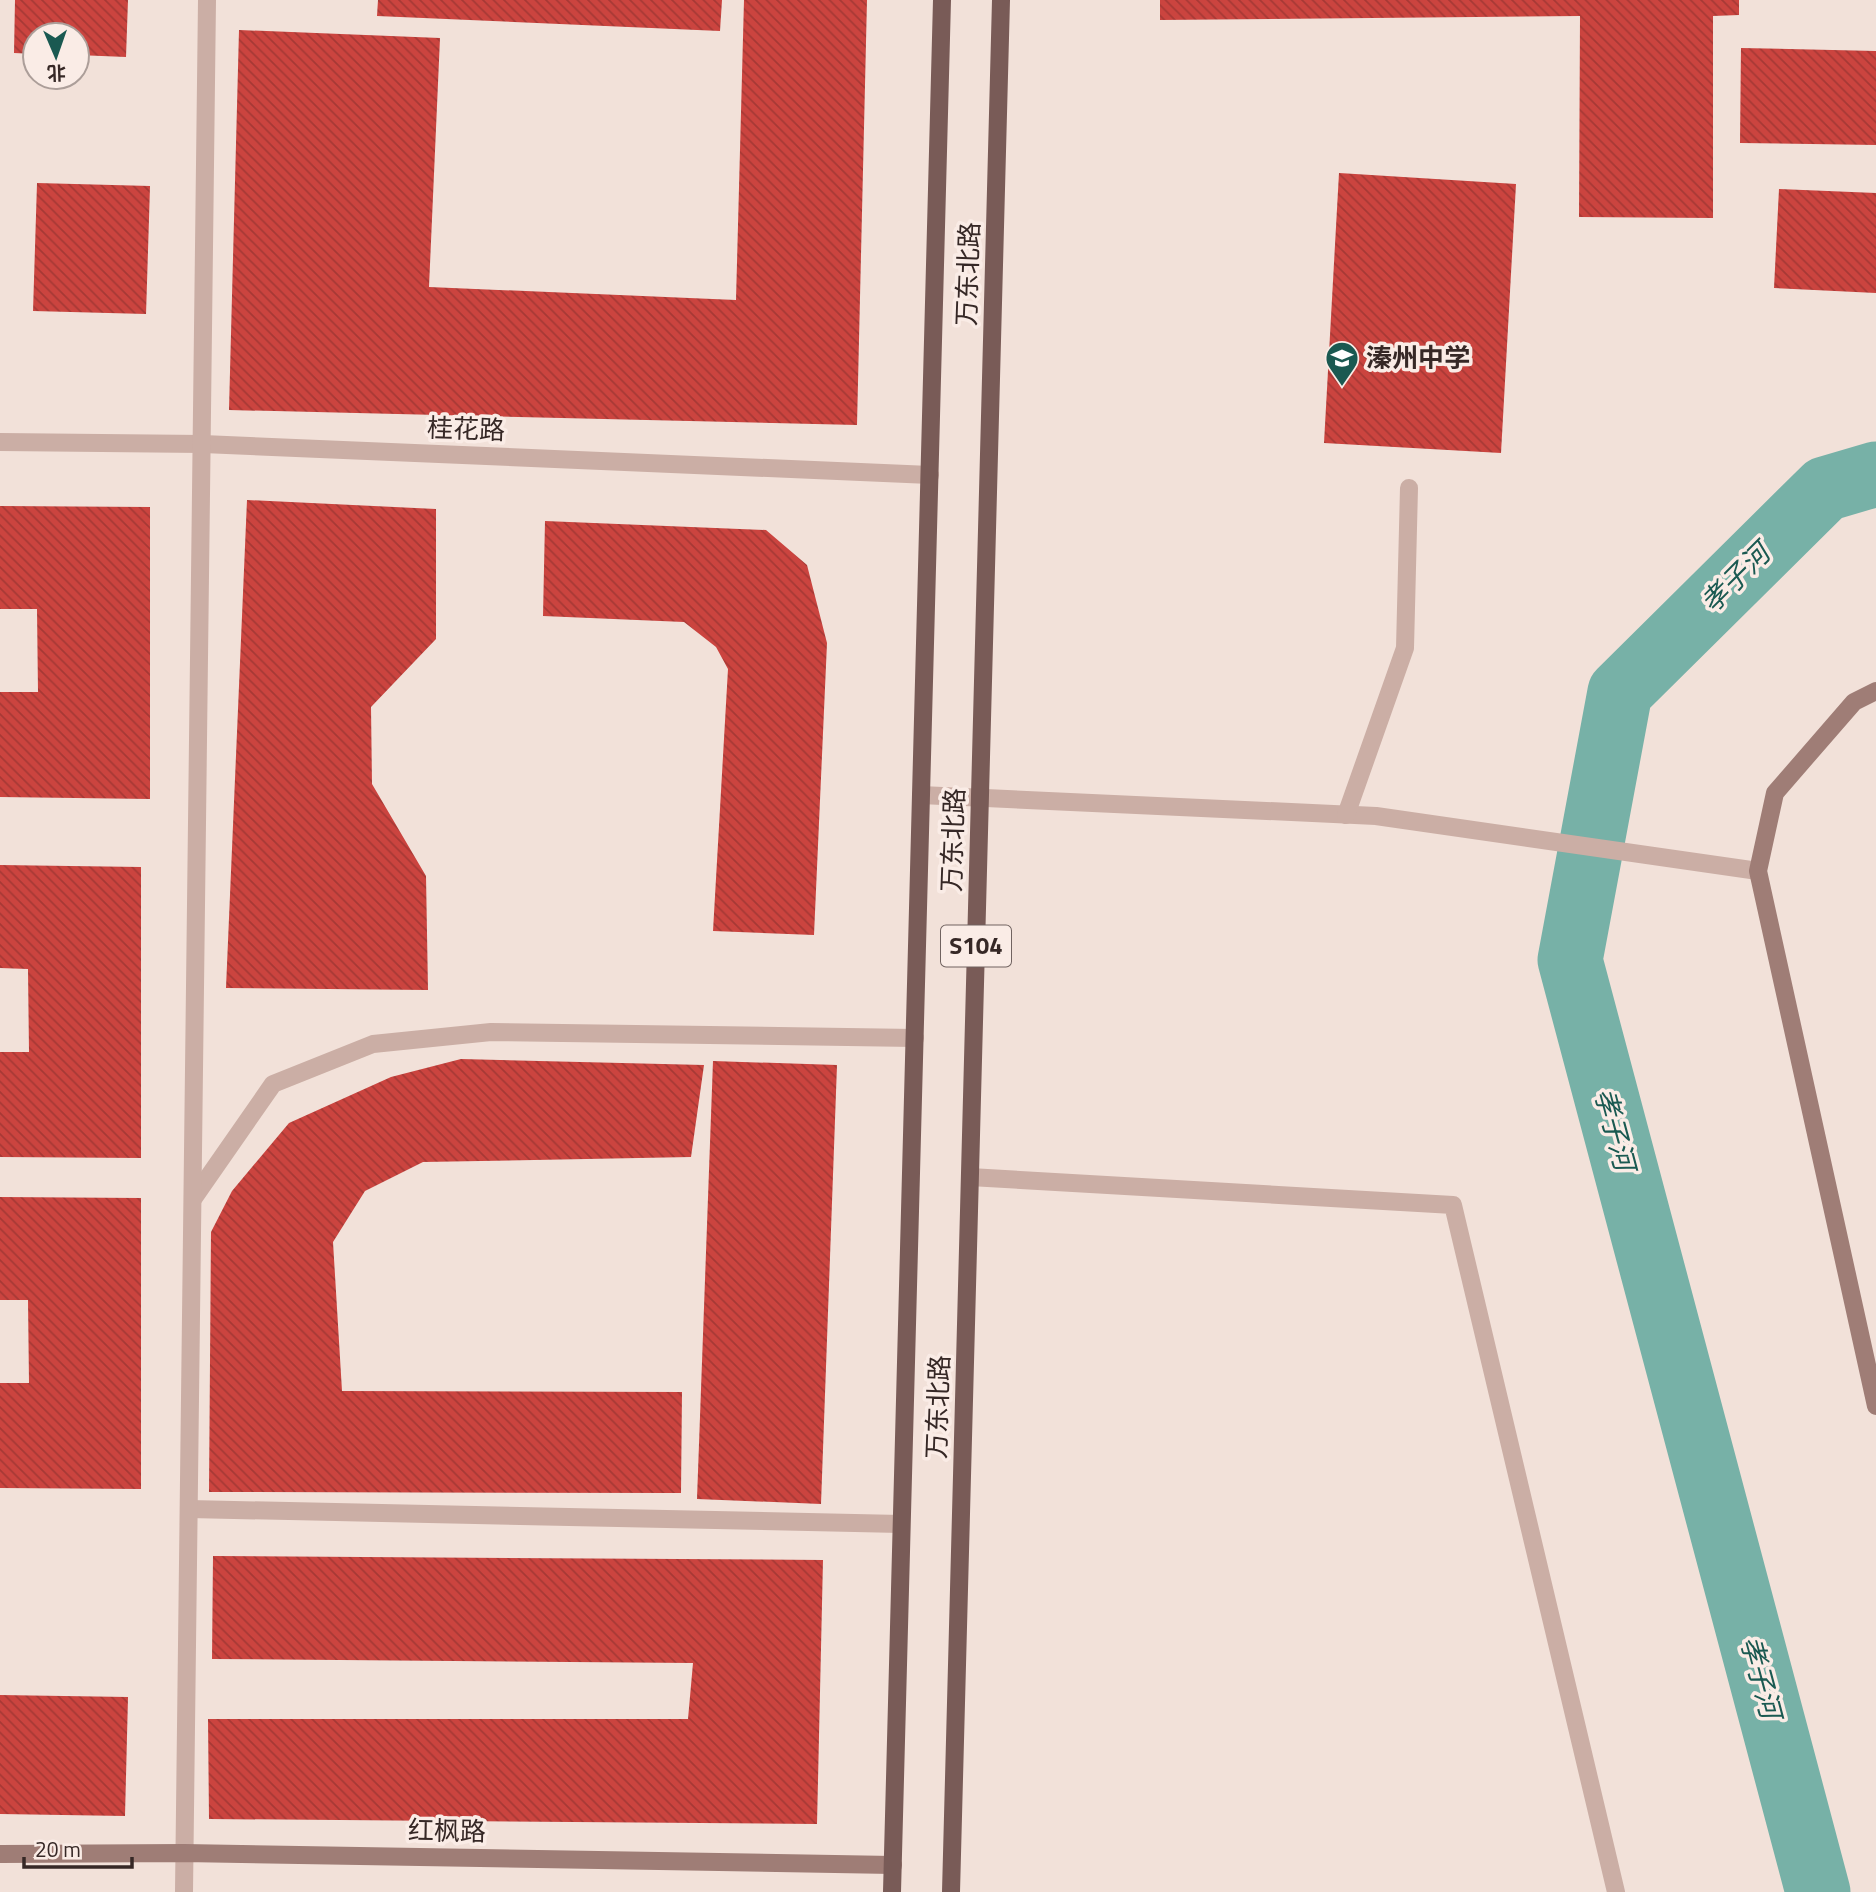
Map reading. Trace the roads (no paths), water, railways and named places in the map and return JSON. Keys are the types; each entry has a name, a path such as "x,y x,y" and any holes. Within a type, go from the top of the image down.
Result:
{"main road":[{"name":"万东北路","path":"892,1892 942,0"},
{"name":"万东北路","path":"951,1892 1001,0"}],"street":[{"path":"184,1892 207,0"},
{"name":"桂花路","path":"0,442 203,444 930,475"},
{"path":"1346,815 1405,648 1409,488"},
{"path":"1876,691 1854,702 1775,793 1758,871 1876,1406"},
{"path":"921,795 1346,815 1758,871"},
{"path":"193,1199 273,1084 373,1044 491,1032 915,1038"},
{"path":"970,1177 1452,1205 1616,1892"},
{"path":"189,1509 901,1524"},
{"name":"红枫路","path":"0,1854 184,1853 893,1866"}],"waterway":[{"name":"孝子河","path":"1818,1892 1570,960 1620,692 1825,489 1876,474"}],"place":[{"name":"溱州中学","path":"1342,388"}]}
